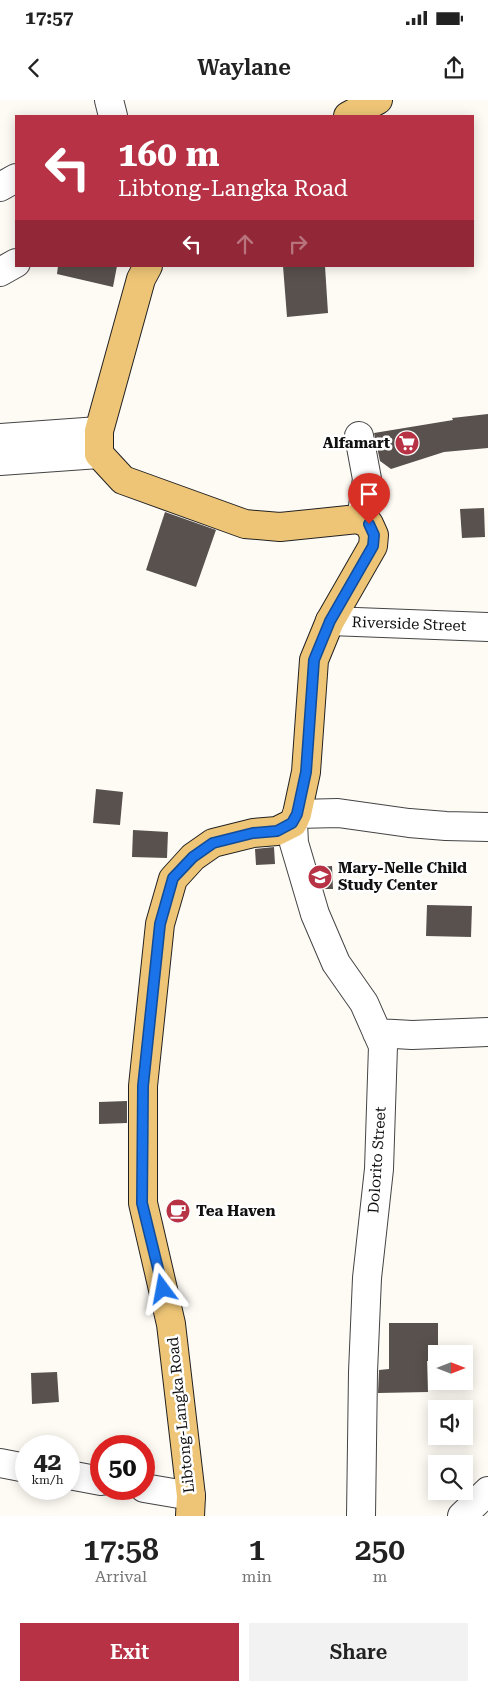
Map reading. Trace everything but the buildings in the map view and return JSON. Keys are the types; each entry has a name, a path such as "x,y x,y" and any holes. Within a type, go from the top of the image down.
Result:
{"main road":[{"path":"350,115 378,100"},
{"path":"147,267 141,279 99,443 123,480 245,524 280,527 346,519 361,520 369,524 374,535 373,546 330,621 314,660 306,772 295,818"},
{"name":"Libtong-Langka Road","path":"190,1506 171,1324 142,1203 143,1086 160,924 173,878 193,857 213,843 253,833 277,831 295,818"}],"street":[{"path":"109,100 113,115"},
{"path":"0,186 15,178"},
{"path":"0,272 15,264"},
{"path":"359,436 367,479 361,520"},
{"path":"0,438 99,443"},
{"path":"0,461 99,443"},
{"name":"Riverside Street","path":"330,621 488,627"},
{"path":"295,818 338,813 409,823 488,827"},
{"name":"Dolorito Street","path":"295,818 294,843 315,914 336,963 364,1003 383,1046 379,1159 367,1278 362,1372 360,1516"},
{"path":"378,1033 412,1035 488,1032"},
{"path":"0,1463 15,1466"},
{"path":"462,1516 488,1491"},
{"path":"155,1492 190,1506"}],"place":[{"name":"Alfamart","path":"407,443"},
{"name":"Mary-Nelle Child Study Center","path":"320,877"},
{"name":"Tea Haven","path":"178,1211"}],"route":[{"path":"163,1289 142,1203 143,1086 160,924 173,878 193,857 213,843 253,833 277,831 292,823 297,814 306,772 314,660 330,621 373,546 374,535 369,524"}]}
